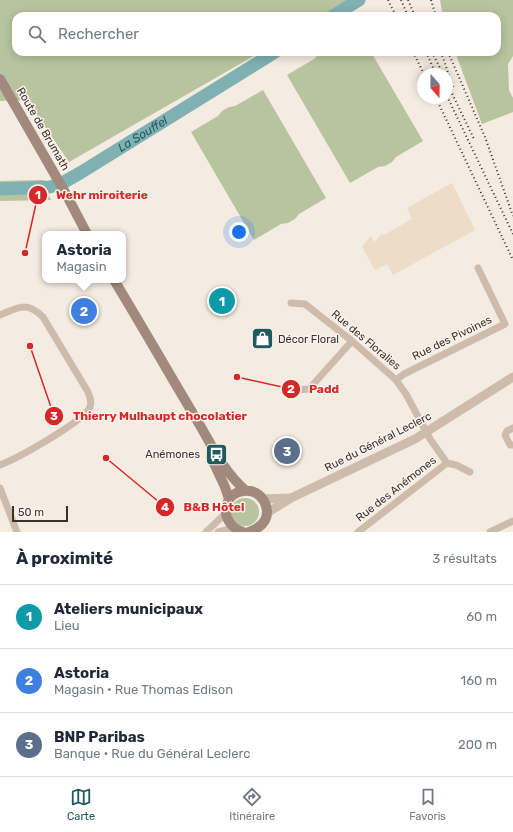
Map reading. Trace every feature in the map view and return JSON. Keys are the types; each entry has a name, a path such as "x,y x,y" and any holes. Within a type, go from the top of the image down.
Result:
{"main road":[{"name":"Route de Brumath","path":"0,78 85,231"},
{"path":"78,218 87,223 92,231"},
{"path":"117,283 221,464 235,482 245,490 254,492 263,499 265,503 266,523 249,532"},
{"path":"168,371 225,487 229,499 226,513 227,519 238,530"},
{"path":"229,499 238,492 245,490"}],"street":[{"name":"Rue des Pivoines","path":"396,380 404,374 505,324 478,268"},
{"name":"Rue des Floralies","path":"292,303 305,304 352,341 396,380 406,394 426,431"},
{"path":"0,315 19,307 28,307 36,310 44,317 88,392 91,400 90,408 83,416 49,440 0,465"},
{"path":"284,392 309,389 352,341"},
{"name":"Rue du Général Leclerc","path":"266,523 291,498 401,446 513,377"},
{"path":"513,428 507,430 505,435 510,445 513,445"},
{"name":"Rue des Anémones","path":"426,431 447,463 456,465 470,472"},
{"name":"Rue des Anémones","path":"358,532 447,463"},
{"path":"0,488 17,532"},
{"name":"Rue du Général Leclerc","path":"263,499 291,498"},
{"path":"206,532 226,513"},
{"path":"490,532 513,521"},
{"path":"218,532 238,530"}],"green space":[{"path":"0,0 352,0 331,12 12,12 12,56 254,56 69,162 27,100 0,101"},
{"path":"440,0 513,0 513,56 508,64 509,90 513,98 513,112 482,124 456,56 501,56 501,12 442,12"},
{"path":"317,56 373,56 423,141 396,157 392,162 385,166 378,167 350,183 287,75"},
{"path":"263,90 326,198 299,214 295,219 288,223 281,224 254,240 191,132 218,116 222,111 229,107 235,106"},
{"path":"43,180 51,200 0,201 0,181"},
{"path":"245,498 255,502 259,512 255,522 245,526 235,522 231,512 235,502"}],"shaded area":[{"path":"452,183 475,230 393,275 387,264 375,270 362,247 371,236 375,242 382,233 384,235 412,219 407,208"}],"waterway":[{"name":"La Souffel","path":"340,12 359,0"},
{"name":"La Souffel","path":"0,189 50,187 64,182 269,56"}],"railway":[{"path":"388,0 394,12"},
{"path":"401,0 406,12"},
{"path":"408,0 413,12"},
{"path":"431,0 435,12"},
{"path":"415,56 421,68"},
{"path":"428,56 433,68"},
{"path":"434,56 440,68"},
{"path":"442,56 446,68"},
{"path":"450,56 485,137 513,216"},
{"path":"453,95 474,139"},
{"path":"439,104 513,260"},
{"path":"451,104 513,234"}],"place":[{"name":"Wehr miroiterie","path":"25,253"},
{"name":"Ateliers municipaux","path":"222,301"},
{"name":"Astoria","path":"84,311"},
{"name":"Décor Floral","path":"263,339"},
{"name":"Thierry Mulhaupt chocolatier","path":"30,346"},
{"name":"Padd","path":"237,377"},
{"name":"BNP Paribas","path":"287,451"},
{"name":"Anémones","path":"216,454"},
{"name":"B&B Hôtel","path":"106,458"}]}
